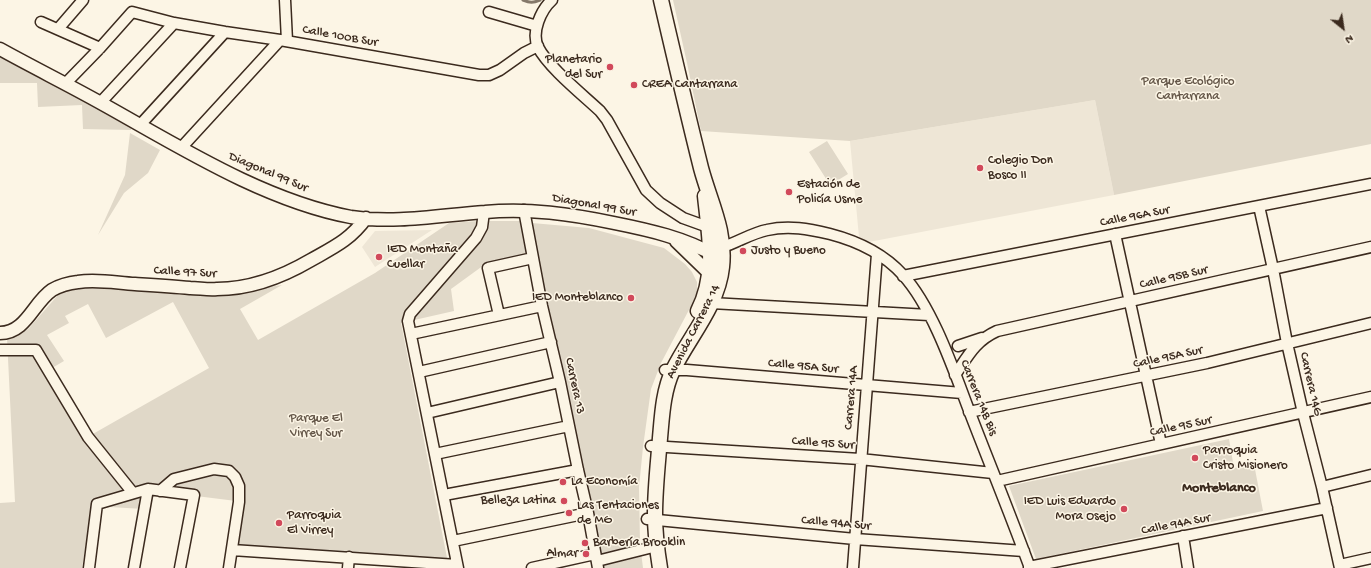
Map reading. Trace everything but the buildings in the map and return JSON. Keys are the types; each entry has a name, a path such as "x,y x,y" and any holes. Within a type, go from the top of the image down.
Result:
{"main road":[{"name":"Avenida Carrera 14","path":"651,568 653,547 651,520 655,446 655,402 658,389 712,303 719,253 717,214 702,170 661,0"},
{"name":"Avenida Carrera 14","path":"702,170 708,227 719,253"},
{"name":"Avenida Carrera 14","path":"669,370 715,276"},
{"name":"Avenida Carrera 14","path":"653,547 660,568"}],"street":[{"path":"58,29 83,0"},
{"path":"181,148 284,40 285,0"},
{"path":"549,1 542,10 538,22 538,46 545,57 552,66 600,111 607,120 646,190 660,203 683,218 708,227"},
{"name":"Calle 100B Sur","path":"100,48 132,12 174,23 284,40 479,75 489,75 500,70 524,53 538,46"},
{"path":"489,12 538,26"},
{"path":"41,22 100,48 66,83"},
{"path":"100,102 174,23"},
{"path":"140,125 225,32"},
{"name":"Diagonal 99 Sur","path":"0,49 66,83 181,148 244,180 292,201 327,212 383,219 424,218 524,210 586,217 635,227 670,236 719,253"},
{"name":"Calle 96A Sur","path":"903,276 1371,184"},
{"name":"Carrera 14G","path":"1259,206 1274,269 1287,343 1340,567"},
{"name":"Carrera 13","path":"524,210 542,306 560,382 597,561"},
{"path":"232,550 349,557 457,566 408,321 410,314 476,238 482,227 484,212"},
{"name":"Calle 97 Sur","path":"0,333 8,332 17,328 39,302 51,291 67,284 101,281 216,290 269,281 296,269 346,240 357,230 366,218"},
{"path":"719,253 766,230 780,227 799,228 844,238 860,244 877,254"},
{"path":"1115,234 1161,444"},
{"name":"Diagonal 99 Sur","path":"670,236 682,245 715,276"},
{"name":"Calle 95B Sur","path":"958,346 997,331 1371,247"},
{"name":"Carrera 14B Bis","path":"877,254 892,264 903,276 929,315 955,375 1029,567"},
{"name":"Carrera 14A","path":"853,568 860,459 877,254"},
{"path":"499,315 488,268 533,258"},
{"path":"712,303 929,315"},
{"path":"410,334 542,306"},
{"name":"Calle 95A Sur","path":"969,412 1207,363 1371,324"},
{"name":"Calle 95B Sur","path":"955,375 977,344 984,337"},
{"path":"419,372 551,342"},
{"path":"0,350 36,350 88,437 133,494"},
{"name":"Calle 95A Sur","path":"669,370 962,393"},
{"path":"427,413 560,382"},
{"name":"Calle 95 Sur","path":"655,446 860,459 995,478 1161,444 1371,397"},
{"path":"435,454 569,426"},
{"path":"160,491 174,478 214,469 228,471 235,477 239,486 239,502 229,568"},
{"path":"444,495 578,470"},
{"path":"1322,487 1371,475"},
{"path":"134,568 148,490"},
{"path":"89,568 97,504 148,490 194,495 180,568"},
{"name":"Calle 94A Sur","path":"1029,567 1327,508"},
{"path":"453,541 588,513"},
{"name":"Calle 94A Sur","path":"651,520 855,539 1024,551"},
{"path":"1183,536 1188,568"},
{"path":"532,568 597,561 653,547"},
{"path":"348,568 349,557"},
{"path":"1340,567 1371,558"}],"shaded area":[{"name":"Colegio Don Bosco II","path":"1095,100 1114,195 869,242 859,237 850,141"},
{"name":"IED Montaña Cuellar","path":"432,230 375,267 362,247 375,231"}],"green space":[{"name":"Parque Ecológico Cantarrana","path":"673,0 1371,0 1371,144 1114,195 1095,100 850,141 701,131"},
{"path":"0,57 131,126 131,130 83,129 82,105 38,107 37,83 0,83"},
{"path":"130,133 160,150 148,173 124,193 98,235 125,175"},
{"path":"827,141 848,174 830,185 809,152"},
{"name":"Parque El Virrey Sur","path":"478,221 523,221 528,257 484,265 451,289 454,311 401,323 449,568 411,568 405,559 237,546 244,502 148,490 144,509 92,506 82,568 0,568 0,503 15,502 7,338 21,334 29,328 58,295 68,290 94,286 247,290 282,285 240,309 258,340 375,273 449,223","holes":["173,302 209,368 91,435 52,368 64,361 47,335 69,323 65,316 88,304 106,338"]},
{"path":"532,223 589,228 664,248 685,264 692,272 697,282 697,292 691,306 661,363 651,389 639,487 640,544 643,568 602,568 561,378"},
{"path":"1229,439 1234,468 1254,464 1263,511 1036,559 1009,486"}],"waterway":[{"path":"523,0 528,2 540,0"}],"place":[{"name":"Planetario del Sur","path":"610,67"},
{"name":"CREA Cantarrana","path":"634,85"},
{"name":"Colegio Don Bosco II","path":"980,168"},
{"name":"Estación de Policía Usme","path":"789,192"},
{"name":"Justo y Bueno","path":"743,251"},
{"name":"IED Montaña Cuellar","path":"379,257"},
{"name":"IED Monteblanco","path":"631,298"},
{"name":"Parroquia Cristo Misionero","path":"1195,458"},
{"name":"La Economía","path":"563,482"},
{"name":"Belleza Latina","path":"564,501"},
{"name":"IED Luis Eduardo Mora Osejo","path":"1124,509"},
{"name":"Las Tentaciones de MG","path":"569,513"},
{"name":"Parroquia El Virrey","path":"279,523"},
{"name":"Barbería Brooklin","path":"585,543"},
{"name":"Almar","path":"586,554"}],"district":[{"name":"Monteblanco","path":"1219,489"}]}
